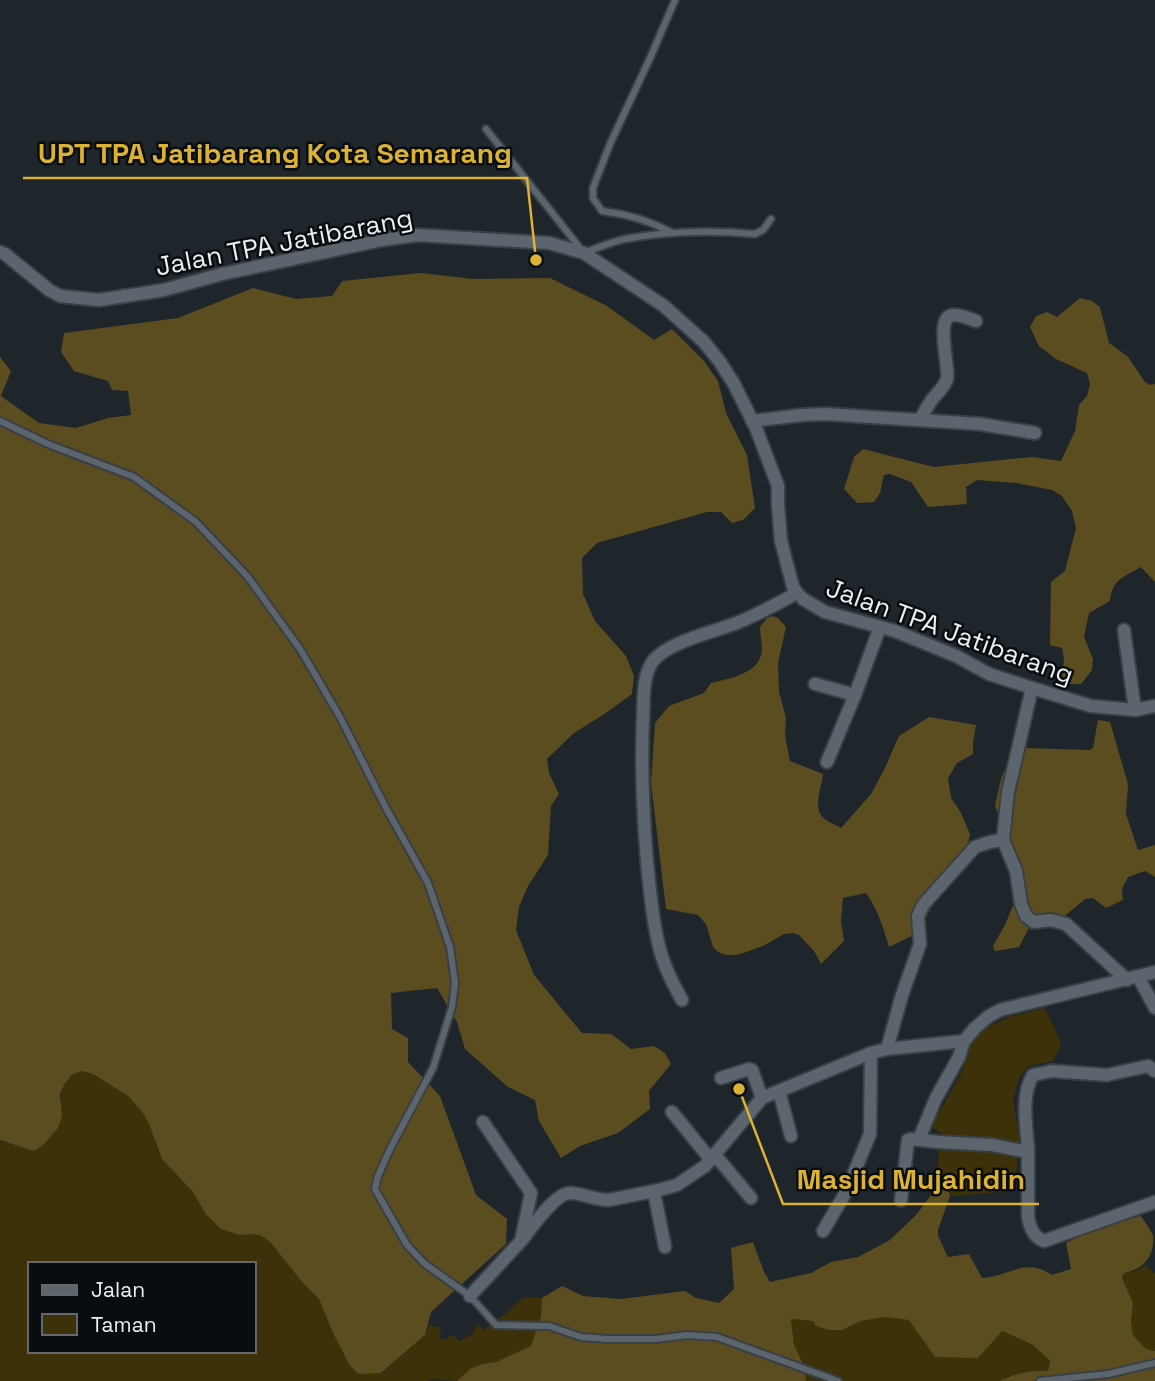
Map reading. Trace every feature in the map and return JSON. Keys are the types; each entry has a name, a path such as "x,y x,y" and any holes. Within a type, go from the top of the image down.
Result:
{"street":[{"name":"Jalan TPA Jatibarang","path":"0,252 60,296 99,300 164,290 222,274 417,235 549,243 584,253 664,306 704,342 734,384 778,486 781,541 787,569 797,593 803,599 825,612 895,631 956,656 989,674 1091,706 1135,710 1155,706"},
{"path":"920,420 947,377 943,335 946,319 955,314 976,321"},
{"path":"752,421 825,414 980,424 1035,433"},
{"path":"682,1000 659,949 650,891 641,764 648,671 652,662 666,651 689,639 742,621 797,593"},
{"path":"827,762 880,627"},
{"path":"1124,630 1135,710"},
{"path":"815,684 855,695"},
{"path":"1032,688 1008,792 1003,840 1016,872 1021,904 1026,916 1034,922 1051,920 1066,924 1140,982 1155,1008"},
{"path":"887,1049 919,944 918,916 923,905 975,847 1003,840"},
{"path":"919,1139 936,1098 959,1057 964,1041 989,1016 1000,1010 1155,972"},
{"path":"470,1296 548,1208 565,1194 609,1200 677,1185 705,1166 762,1098 871,1053 964,1041"},
{"path":"823,1231 846,1192 870,1134 871,1053"},
{"path":"1155,1071 1148,1066 1107,1075 1052,1071 1033,1075 1028,1083 1026,1099 1027,1217 1038,1239 1044,1241 1155,1202"},
{"path":"721,1078 749,1069 753,1072 762,1098"},
{"path":"779,1091 791,1136"},
{"path":"672,1112 751,1198"},
{"path":"483,1122 531,1193 521,1241"},
{"path":"901,1200 908,1140 914,1138 992,1145 1028,1152"},
{"path":"653,1192 665,1247"}],"lane":[{"path":"675,0 610,144 593,188 593,198 602,211 627,214 675,233"},
{"path":"486,129 584,253 623,240 675,233 755,234 763,230 771,219"},
{"path":"0,421 134,477 196,522 248,577 300,649 340,717 428,883 450,947 455,983 452,1007 433,1068 390,1149 375,1189 407,1245 425,1264 470,1296 496,1325 549,1326 581,1337 607,1339 656,1339 687,1335 717,1337 838,1381"},
{"path":"1040,1381 1108,1374 1155,1363"}],"green space":[{"path":"1044,1008 1061,1044 1053,1061 1029,1066 1019,1078 1013,1100 1019,1136 1016,1178 1003,1181 1002,1192 950,1196 943,1187 935,1190 941,1133 931,1127 962,1072 970,1046 983,1029 1009,1017"},
{"path":"82,1071 93,1074 128,1096 149,1124 162,1159 193,1192 205,1213 240,1235 262,1236 319,1299 333,1333 349,1364 357,1373 382,1373 425,1335 429,1325 442,1328 440,1338 446,1340 451,1334 460,1341 471,1335 478,1324 484,1330 524,1297 542,1298 541,1316 532,1346 496,1362 471,1369 457,1381 0,1381 0,1140 5,1143 62,1116 62,1089 68,1079"},
{"path":"1146,1265 1155,1274 1155,1351 1146,1349 1133,1335 1133,1303 1122,1278 1124,1273 1136,1271"},
{"path":"885,1317 1001,1331 1033,1345 1050,1361 1048,1371 1023,1373 1000,1381 806,1381 804,1366 794,1346 791,1319 813,1321 842,1330 861,1321"}],"shaded area":[{"path":"421,273 474,279 550,278 607,306 654,340 672,329 704,361 718,381 726,413 747,455 755,508 743,520 732,523 721,512 707,512 597,543 582,558 583,594 595,621 626,656 634,676 632,694 574,733 547,759 549,773 559,794 551,806 548,855 528,886 519,907 516,930 534,975 582,1033 611,1034 631,1049 654,1046 665,1053 671,1064 649,1091 650,1109 618,1133 580,1146 561,1158 539,1121 535,1100 508,1087 465,1049 457,1022 437,988 391,993 392,1029 408,1038 408,1062 440,1096 476,1195 507,1219 506,1244 431,1312 425,1335 381,1373 363,1374 357,1373 349,1364 319,1299 271,1243 262,1236 240,1235 221,1229 205,1213 193,1192 162,1159 149,1124 128,1096 93,1074 82,1071 72,1075 65,1083 60,1094 62,1116 58,1128 43,1145 34,1151 0,1140 0,357 11,371 1,396 39,423 76,428 108,418 131,415 128,391 112,390 108,381 74,371 61,352 64,333 178,318 253,288 296,299 332,296 342,281"},
{"path":"1080,298 1092,301 1100,307 1109,343 1128,357 1145,382 1155,384 1155,582 1141,567 1116,583 1110,601 1089,613 1084,637 1093,659 1092,670 1081,684 1070,684 1062,677 1062,648 1050,645 1051,582 1065,571 1076,528 1072,511 1062,496 1052,490 1016,483 977,480 966,487 967,504 928,507 911,482 890,474 884,475 880,493 874,502 857,503 844,489 854,457 863,449 934,467 1031,457 1061,461 1075,431 1079,405 1087,396 1090,384 1087,373 1056,359 1039,346 1030,327 1036,316 1047,312 1057,317"},
{"path":"773,616 786,627 778,663 779,692 786,718 785,736 790,761 823,774 819,811 822,817 841,828 871,794 899,736 929,717 976,725 973,754 957,763 948,778 951,798 970,834 966,854 934,902 922,931 889,947 877,912 866,893 843,898 841,921 844,941 821,964 814,951 799,935 793,933 784,934 763,946 737,955 726,955 713,947 706,924 698,915 666,909 651,783 655,723 669,706 704,693 711,683 743,674 756,664 762,649 760,627 767,618"},
{"path":"1098,720 1110,722 1128,784 1126,814 1138,850 1155,845 1155,877 1145,871 1128,877 1122,889 1123,900 1106,908 1093,898 1085,899 1061,919 1030,926 1019,947 995,951 993,946 1005,925 1023,875 995,806 1005,769 1024,748 1090,750 1093,748"},
{"path":"942,1187 948,1190 950,1196 938,1236 948,1257 969,1254 982,1278 1026,1268 1042,1270 1052,1275 1071,1269 1066,1243 1106,1223 1141,1216 1153,1235 1152,1250 1142,1265 1124,1273 1122,1278 1133,1303 1133,1335 1146,1349 1155,1351 1155,1381 1000,1381 1023,1373 1048,1371 1050,1361 1033,1345 1002,1331 978,1358 935,1357 909,1320 885,1317 861,1321 842,1330 829,1330 816,1326 813,1321 791,1319 794,1345 804,1366 806,1381 457,1381 470,1369 496,1362 531,1346 541,1316 542,1298 562,1286 583,1296 621,1299 685,1291 696,1298 719,1303 734,1289 731,1248 753,1242 770,1282 811,1273 831,1262 858,1257 890,1240 916,1215 935,1190"}],"place":[{"name":"UPT TPA Jatibarang Kota Semarang","path":"536,260"},
{"name":"Masjid Mujahidin","path":"739,1089"}]}
